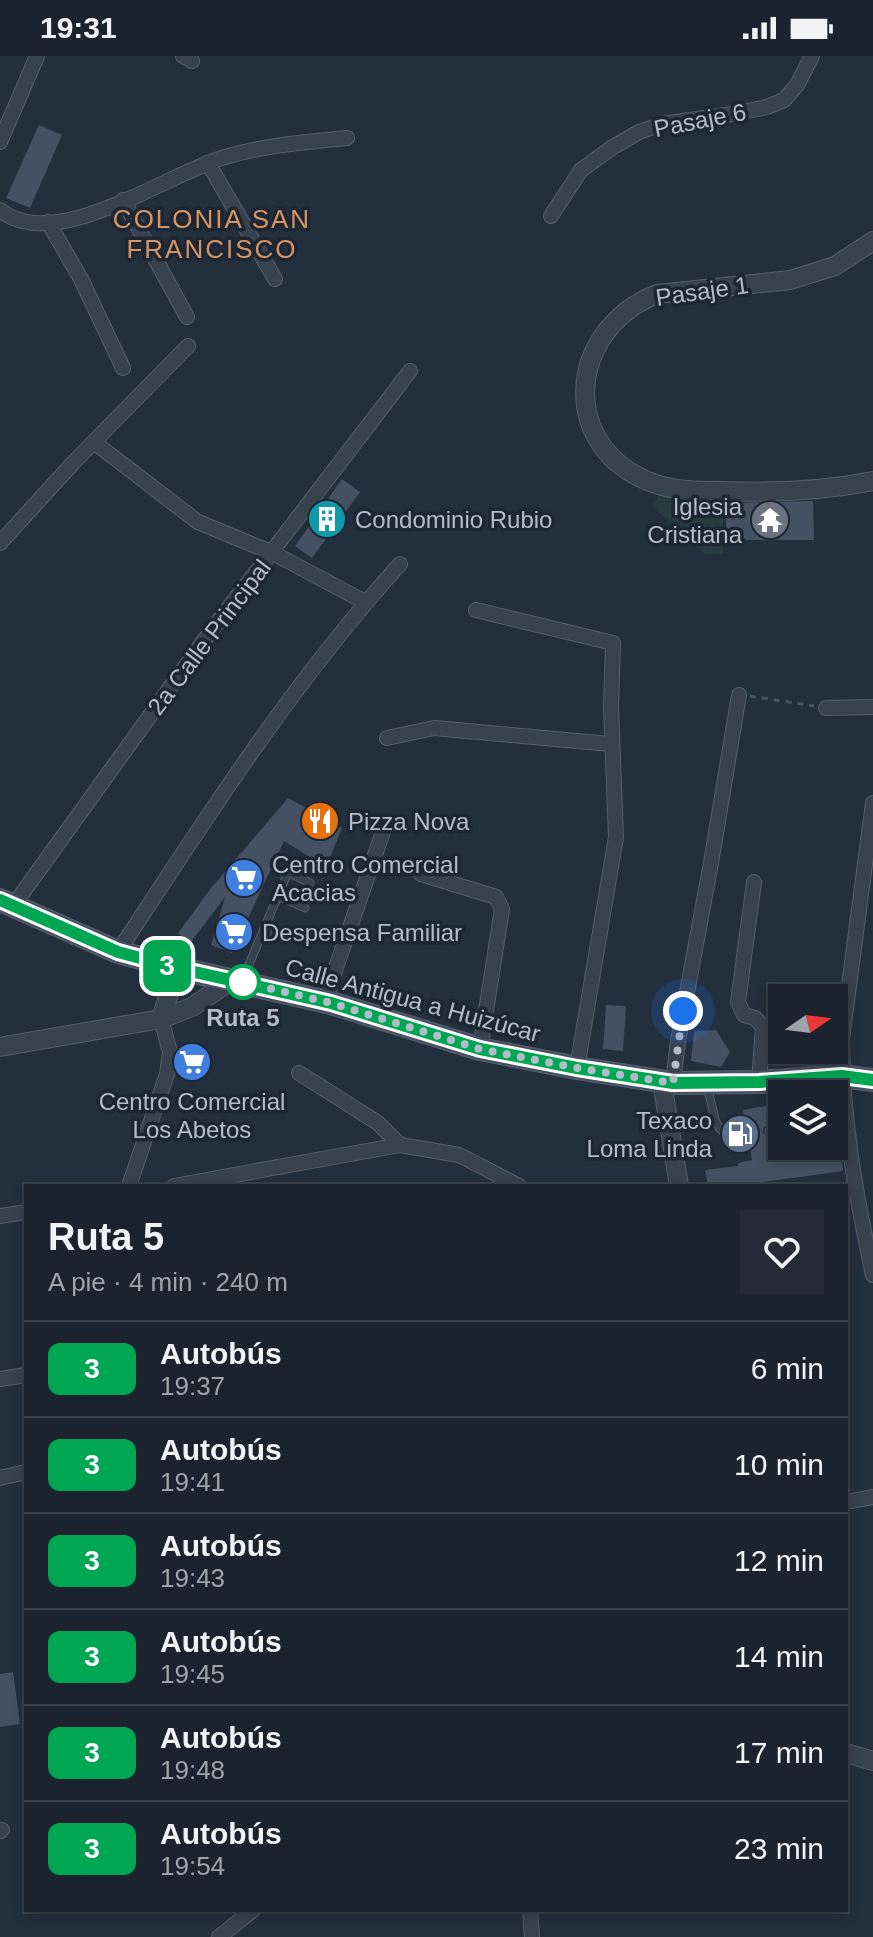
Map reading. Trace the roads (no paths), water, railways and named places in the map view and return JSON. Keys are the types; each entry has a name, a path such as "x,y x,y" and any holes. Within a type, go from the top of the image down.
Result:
{"main road":[{"name":"Calle Antigua a Huizúcar","path":"7,903 118,952 326,1002 480,1049 668,1082 768,1084"},
{"name":"Calle Antigua a Huizúcar","path":"822,1080 842,1076 873,1080"}],"street":[{"path":"0,142 37,56"},
{"name":"Pasaje 6","path":"551,216 581,170 613,147 639,132 662,124 732,114 784,100 797,85 812,56"},
{"path":"0,210 16,220 64,221 123,200 208,163 260,147 347,138"},
{"path":"208,163 275,279"},
{"path":"123,200 187,317"},
{"path":"48,222 81,279 123,368"},
{"name":"Pasaje 1","path":"873,241 835,266 790,280 657,294 640,300 604,331 589,360 585,381 588,411 601,444 631,472 651,483 692,491 806,492 873,481"},
{"path":"0,543 188,346"},
{"name":"2a Calle Principal","path":"7,903 273,553 310,499 410,371"},
{"path":"95,443 198,522 273,553 365,602"},
{"path":"118,952 226,787 365,602 400,564"},
{"path":"476,610 613,643 611,744 616,837 577,1068"},
{"path":"679,1184 668,1082 711,863 739,695"},
{"path":"826,708 873,707"},
{"path":"387,738 434,728 611,744"},
{"path":"873,803 842,1039 842,1076 853,1180 873,1275"},
{"path":"326,1002 383,832"},
{"path":"421,874 496,897 502,909 480,1049"},
{"path":"754,882 738,1002 744,1015 755,1018 763,1027 759,1082"},
{"path":"130,1184 167,1074 170,1052 161,1019 177,968"},
{"path":"0,1047 161,1019 192,1007 237,981"},
{"path":"299,1073 378,1123 400,1145"},
{"path":"185,1184 400,1145 459,1155 515,1184"},
{"path":"0,1216 24,1212"},
{"path":"0,1379 24,1375"},
{"path":"0,1478 24,1472"},
{"path":"848,1502 873,1497"},
{"path":"848,1754 873,1761"},
{"path":"219,1937 249,1912"},
{"path":"530,1912 532,1937"}],"lane":[{"path":"237,981 264,929 288,872 310,883"},
{"path":"278,896 305,908"},
{"path":"264,929 291,939"},
{"path":"707,1083 720,1129 729,1137 748,1135"}],"place":[{"name":"Condominio Rubio","path":"327,519"},
{"name":"Iglesia Cristiana","path":"770,520"},
{"name":"Pizza Nova","path":"320,821"},
{"name":"Centro Comercial Acacias","path":"244,878"},
{"name":"Despensa Familiar","path":"234,932"},
{"name":"Ruta 5","path":"243,982"},
{"name":"Centro Comercial Los Abetos","path":"192,1062"},
{"name":"Texaco Loma Linda","path":"740,1134"}],"district":[{"name":"COLONIA SAN FRANCISCO","path":"212,234"}]}
